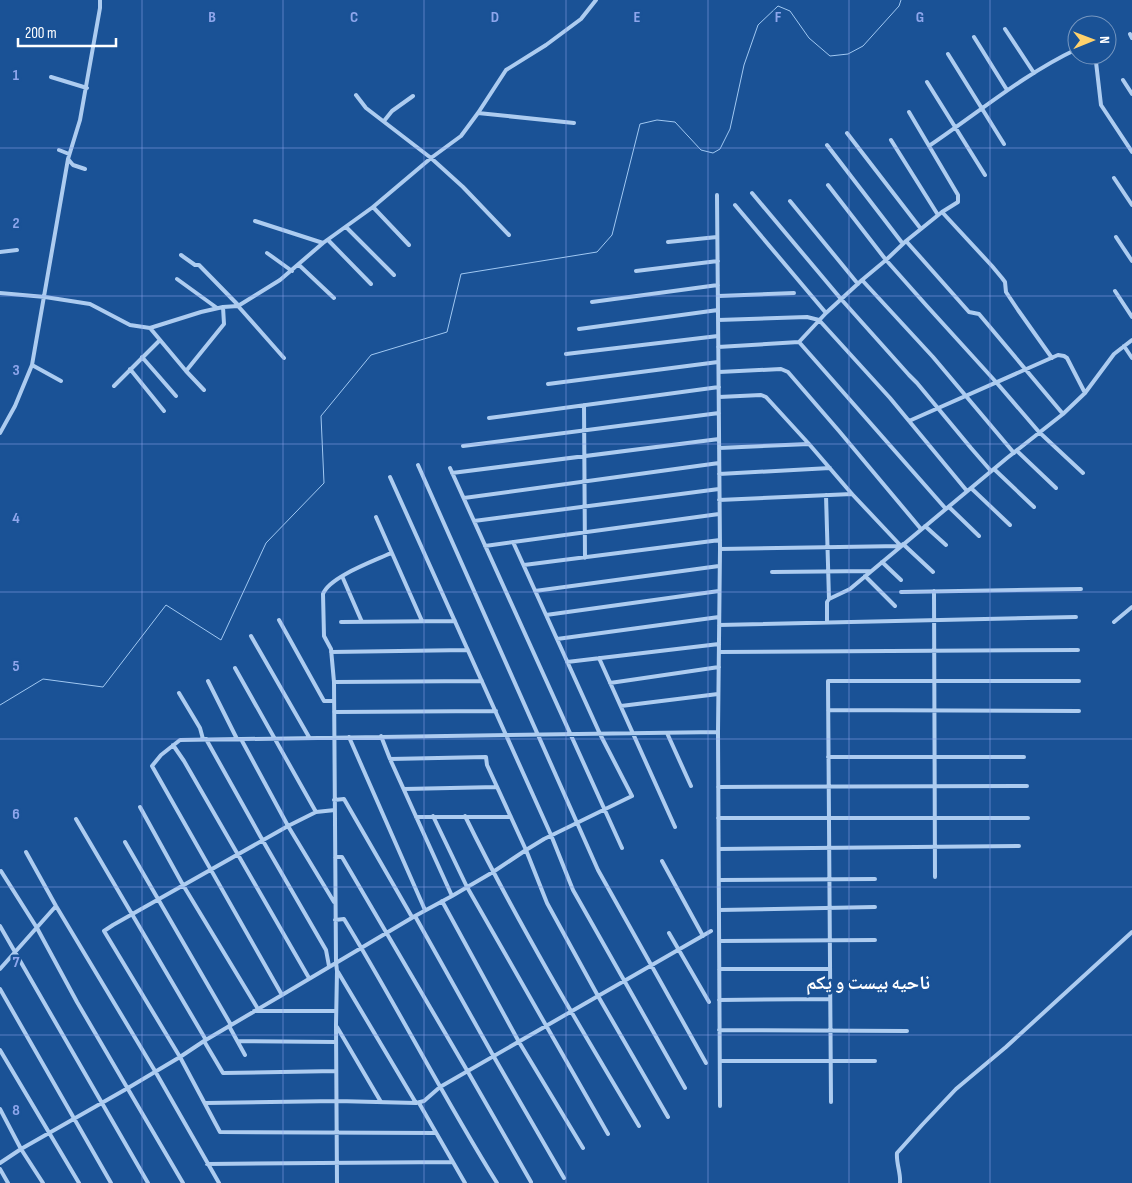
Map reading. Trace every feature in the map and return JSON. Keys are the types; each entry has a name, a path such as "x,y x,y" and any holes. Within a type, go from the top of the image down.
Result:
{"street":[{"path":"0,433 15,406 32,365 69,157 87,88 100,0"},
{"path":"0,294 44,297 90,304 130,325 150,328 201,312 223,307 239,306 292,271 324,243 373,207 431,158 461,136 506,70 546,45 581,19 596,0"},
{"path":"1004,30 1034,73"},
{"path":"974,38 1008,90"},
{"path":"948,54 1004,144"},
{"path":"929,146 1008,90 1067,54"},
{"path":"1096,65 1101,105 1132,152"},
{"path":"51,77 87,88"},
{"path":"1123,80 1132,94"},
{"path":"927,82 985,175"},
{"path":"356,95 366,108 431,158 463,187 509,235"},
{"path":"384,121 392,111 413,96"},
{"path":"718,347 799,342 826,313 904,243 958,202 958,195 909,112"},
{"path":"478,113 574,123"},
{"path":"847,133 921,229"},
{"path":"891,140 940,214 992,266 1005,282 1006,292 1052,358"},
{"path":"827,145 904,243 969,312 979,314 1063,414"},
{"path":"59,150 69,157 73,165 84,169"},
{"path":"1114,178 1130,197 1132,205"},
{"path":"828,185 886,260 1039,432 1083,473"},
{"path":"752,193 841,299 909,376 918,383 992,470 1034,507"},
{"path":"717,195 720,540 718,667 720,1106"},
{"path":"790,200 858,284"},
{"path":"735,205 826,313"},
{"path":"373,207 409,245"},
{"path":"255,222 324,243"},
{"path":"346,227 394,276"},
{"path":"668,242 718,237"},
{"path":"1116,237 1132,261"},
{"path":"328,240 371,284"},
{"path":"0,252 17,250"},
{"path":"267,254 292,271"},
{"path":"181,255 195,265 199,265 239,306 284,358"},
{"path":"636,271 718,261"},
{"path":"299,265 334,298"},
{"path":"177,278 218,308"},
{"path":"862,280 933,357 1016,452 1056,488"},
{"path":"592,302 718,284"},
{"path":"1115,291 1132,316"},
{"path":"718,296 794,293"},
{"path":"186,371 224,324 223,307"},
{"path":"579,328 718,310"},
{"path":"718,320 807,317 819,320 890,398 969,490 1010,524"},
{"path":"150,328 204,390"},
{"path":"566,354 718,336"},
{"path":"114,386 160,340"},
{"path":"828,599 850,589 992,470 1063,414 1085,393 1114,354 1132,340"},
{"path":"799,342 947,508 979,536"},
{"path":"1124,346 1132,358"},
{"path":"909,421 1058,355 1068,358 1085,393"},
{"path":"142,357 176,396"},
{"path":"548,384 718,362"},
{"path":"32,365 61,381"},
{"path":"130,369 164,411"},
{"path":"718,372 781,369 788,372 921,529"},
{"path":"489,418 719,386"},
{"path":"719,397 761,395 766,397 852,494 902,545 933,572"},
{"path":"584,405 585,558"},
{"path":"464,446 719,413"},
{"path":"452,473 719,439"},
{"path":"719,448 809,444"},
{"path":"464,498 719,463"},
{"path":"418,465 598,870 706,1063"},
{"path":"450,468 622,848"},
{"path":"719,474 830,468"},
{"path":"390,477 551,835 573,890 685,1088"},
{"path":"474,521 719,489"},
{"path":"719,500 852,494"},
{"path":"826,495 828,547 827,623"},
{"path":"485,546 719,514"},
{"path":"376,517 422,621"},
{"path":"925,526 946,545"},
{"path":"524,565 720,540"},
{"path":"0,1163 413,916 493,872 551,835 632,796 600,734 513,542"},
{"path":"720,549 902,545"},
{"path":"337,1183 334,682 332,652 324,636 324,594 325,590 342,576 391,553"},
{"path":"882,562 900,580"},
{"path":"535,591 720,566"},
{"path":"772,572 871,571"},
{"path":"342,576 362,622"},
{"path":"865,576 894,606"},
{"path":"901,592 1081,589"},
{"path":"546,615 719,591"},
{"path":"934,592 936,877"},
{"path":"1114,622 1132,607"},
{"path":"557,639 719,617"},
{"path":"719,625 1076,618"},
{"path":"279,620 324,701 334,701"},
{"path":"342,622 455,621"},
{"path":"251,636 309,737"},
{"path":"567,662 719,644"},
{"path":"332,652 468,650"},
{"path":"719,652 1078,650"},
{"path":"599,658 675,826"},
{"path":"610,682 718,667"},
{"path":"235,668 316,812"},
{"path":"831,1102 827,683 830,680 1079,681"},
{"path":"208,681 288,826 335,904"},
{"path":"334,682 482,681"},
{"path":"179,693 326,950 329,966"},
{"path":"621,706 718,694"},
{"path":"828,710 1079,711"},
{"path":"334,712 496,711"},
{"path":"282,995 152,766 180,740 718,732"},
{"path":"667,733 691,786"},
{"path":"381,736 452,896"},
{"path":"349,737 425,910"},
{"path":"173,745 309,978"},
{"path":"390,758 486,757 487,765 526,850 547,903 668,1118"},
{"path":"828,757 1024,757"},
{"path":"718,787 1027,786"},
{"path":"404,790 497,787"},
{"path":"334,800 344,800 564,1178"},
{"path":"140,808 256,1010"},
{"path":"334,810 316,812 288,826 158,899 104,932 180,1057 220,1132 436,1133"},
{"path":"416,816 511,817"},
{"path":"433,816 467,887 608,1134"},
{"path":"464,816 571,1012 638,1126"},
{"path":"718,818 1028,818"},
{"path":"76,819 223,1073 336,1071"},
{"path":"125,842 230,1025 245,1055"},
{"path":"719,849 1018,846"},
{"path":"26,852 219,1183"},
{"path":"335,857 342,857 531,1182"},
{"path":"662,861 703,936"},
{"path":"1,870 183,1183"},
{"path":"719,880 875,879"},
{"path":"442,901 519,1042 582,1148"},
{"path":"0,969 56,906"},
{"path":"719,910 875,907"},
{"path":"335,920 344,920 361,947 440,1088 497,1183"},
{"path":"0,926 148,1183"},
{"path":"206,1103 337,1101 417,1103 424,1101 440,1088 711,932"},
{"path":"900,1183 897,1154 922,1124 956,1090 1132,932"},
{"path":"669,933 709,1002"},
{"path":"719,941 875,940"},
{"path":"719,969 830,969"},
{"path":"337,971 465,1183"},
{"path":"0,988 111,1183"},
{"path":"719,1000 830,1000"},
{"path":"256,1010 336,1011"},
{"path":"336,1025 381,1102"},
{"path":"719,1030 907,1031"},
{"path":"238,1041 336,1042"},
{"path":"0,1050 79,1183"},
{"path":"720,1061 874,1061"},
{"path":"0,1109 42,1183"},
{"path":"207,1164 453,1162"},
{"path":"0,1169 8,1183"}],"waterway":[{"path":"0,705 43,679 103,687 166,605 221,640 266,543 324,483 321,416 371,355 447,332 461,274 597,252 612,235 640,124 657,120 675,122 701,150 713,153 720,149 730,129 744,65 758,25 778,6 790,11 809,38 830,56 848,54 863,46 899,6 901,0"}],"district":[{"name":"ناحیه بیست و یکم","path":"868,983"}]}
